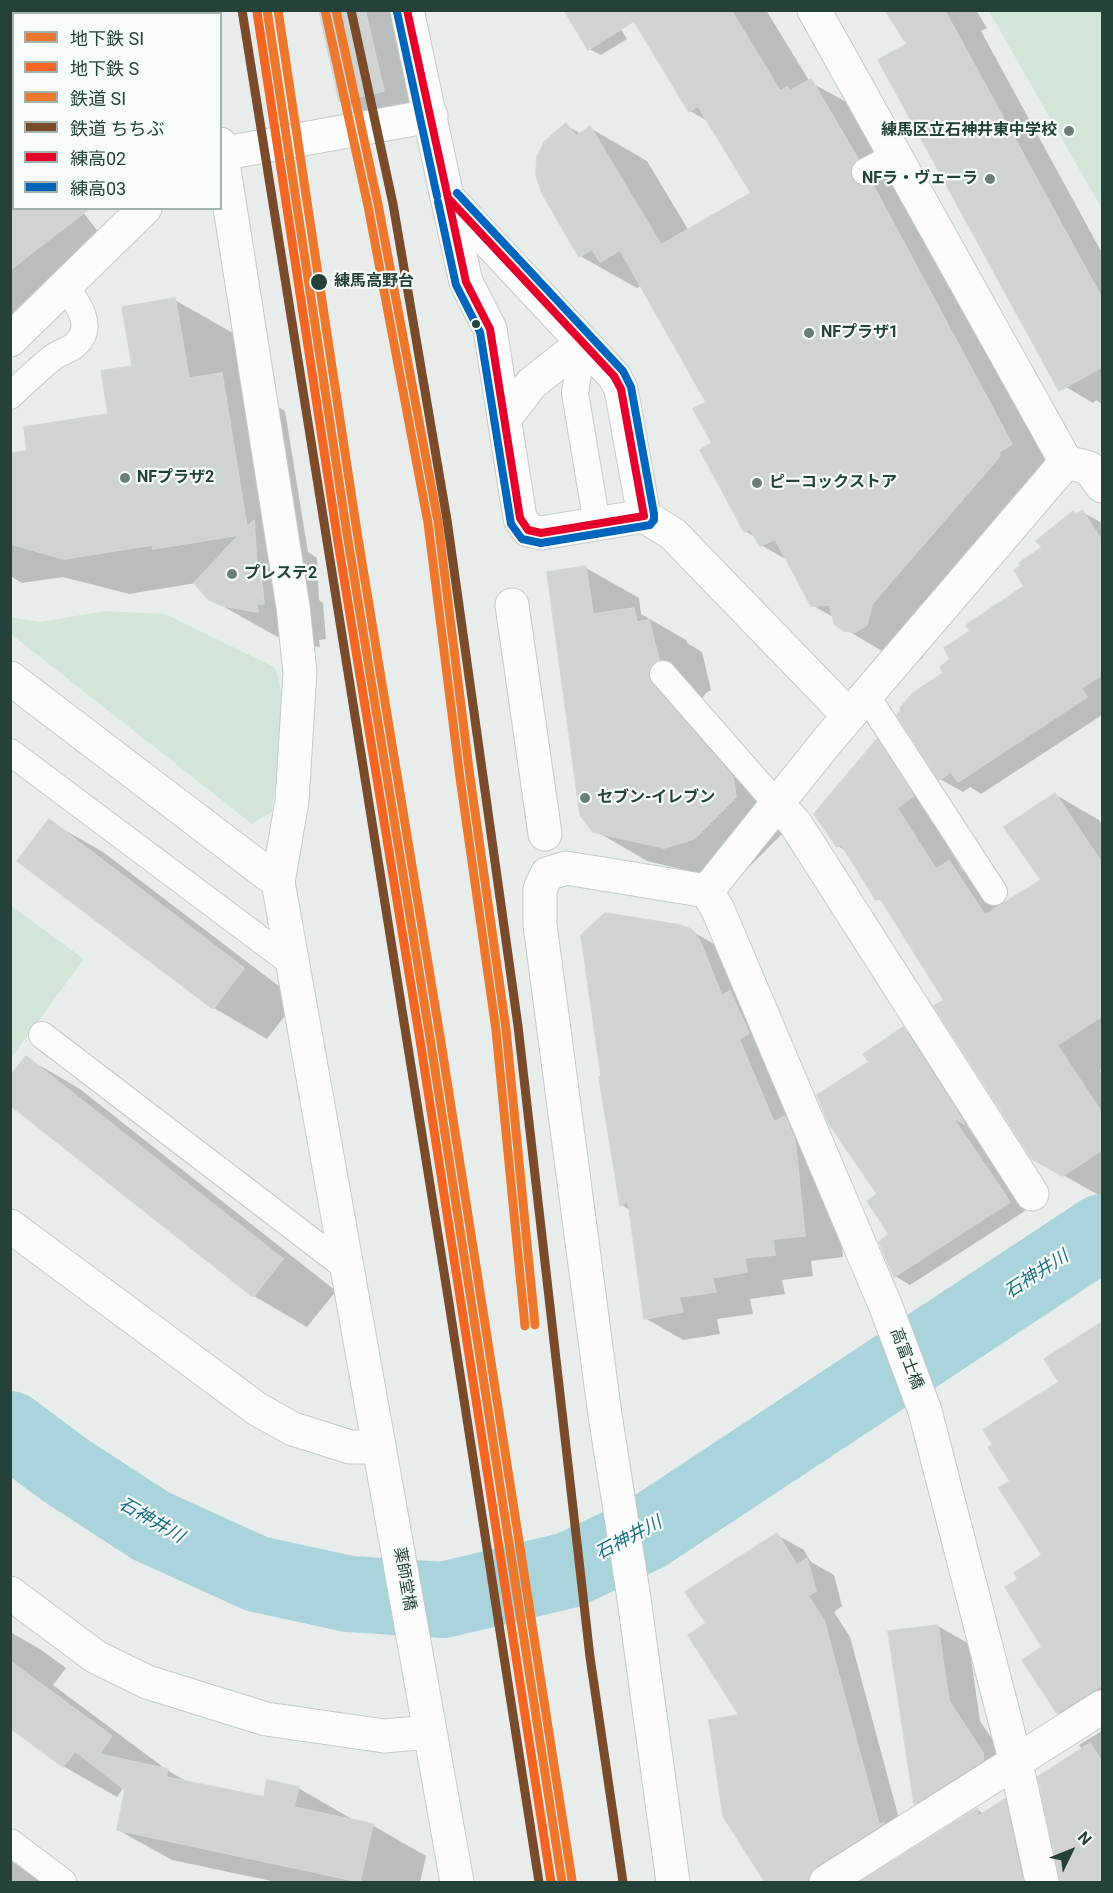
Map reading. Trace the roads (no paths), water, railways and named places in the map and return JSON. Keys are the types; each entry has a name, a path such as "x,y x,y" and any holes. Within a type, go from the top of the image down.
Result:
{"street":[{"path":"407,10 466,282 490,329 520,518 528,530 541,533 644,516 673,534 858,706"},
{"path":"673,1882 633,1592 614,1480 540,925 540,889 547,874 566,868 707,891 776,803 858,706 1090,467 894,156 814,10"},
{"path":"222,150 430,116"},
{"path":"10,678 278,882 292,801 300,672 289,583 222,156"},
{"path":"447,197 614,376 621,388 644,516"},
{"path":"10,340 143,210"},
{"path":"505,418 532,383 584,343"},
{"path":"512,605 545,834"},
{"path":"776,803 795,823 1032,1194"},
{"name":"薬師堂橋","path":"278,882 457,1882"},
{"name":"高富士橋","path":"707,891 718,910 886,1307 925,1410 1016,1763 1042,1882"},
{"path":"10,1226 257,1409 293,1429 350,1448 379,1447"},
{"path":"10,1593 96,1656 147,1682 266,1719 384,1736 430,1732"},
{"path":"826,1882 1102,1707"}],"lane":[{"path":"865,172 894,156"},
{"path":"10,396 51,359 68,351 83,334 85,324 82,312 65,287"},
{"path":"584,343 575,393 597,524"},
{"path":"663,674 776,803"},
{"path":"858,706 994,892"},
{"path":"10,752 293,964"},
{"path":"42,1035 347,1268"},
{"path":"10,1842 63,1882"}],"waterway":[{"name":"石神井川","path":"10,1429 65,1470 151,1526 257,1574 349,1594 443,1600 569,1570 645,1534 1102,1232"}],"metro line":[{"name":"SI","path":"267,10 347,534 430,1038 562,1882"},
{"name":"SI","path":"325,10 368,206 428,523 460,778 496,1030 525,1326"},
{"name":"S","path":"257,12 337,536 420,1040 551,1882"}],"rail line":[{"name":"ちちぶ","path":"242,10 539,1882"},
{"name":"SI","path":"278,10 357,532 440,1036 572,1880"},
{"name":"SI","path":"336,10 378,204 438,522 470,777 506,1029 535,1325"},
{"name":"ちちぶ","path":"351,10 393,204 447,520 518,1026 590,1657 623,1882"}],"place":[{"name":"練馬区立石神井東中学校","path":"1069,131"},
{"name":"NFラ・ヴェーラ","path":"990,179"},
{"name":"練馬高野台","path":"319,282"},
{"name":"NFプラザ1","path":"809,333"},
{"name":"NFプラザ2","path":"125,478"},
{"name":"ピーコックストア","path":"757,483"},
{"name":"プレステ2","path":"232,574"},
{"name":"セブン-イレブン","path":"585,798"}]}
